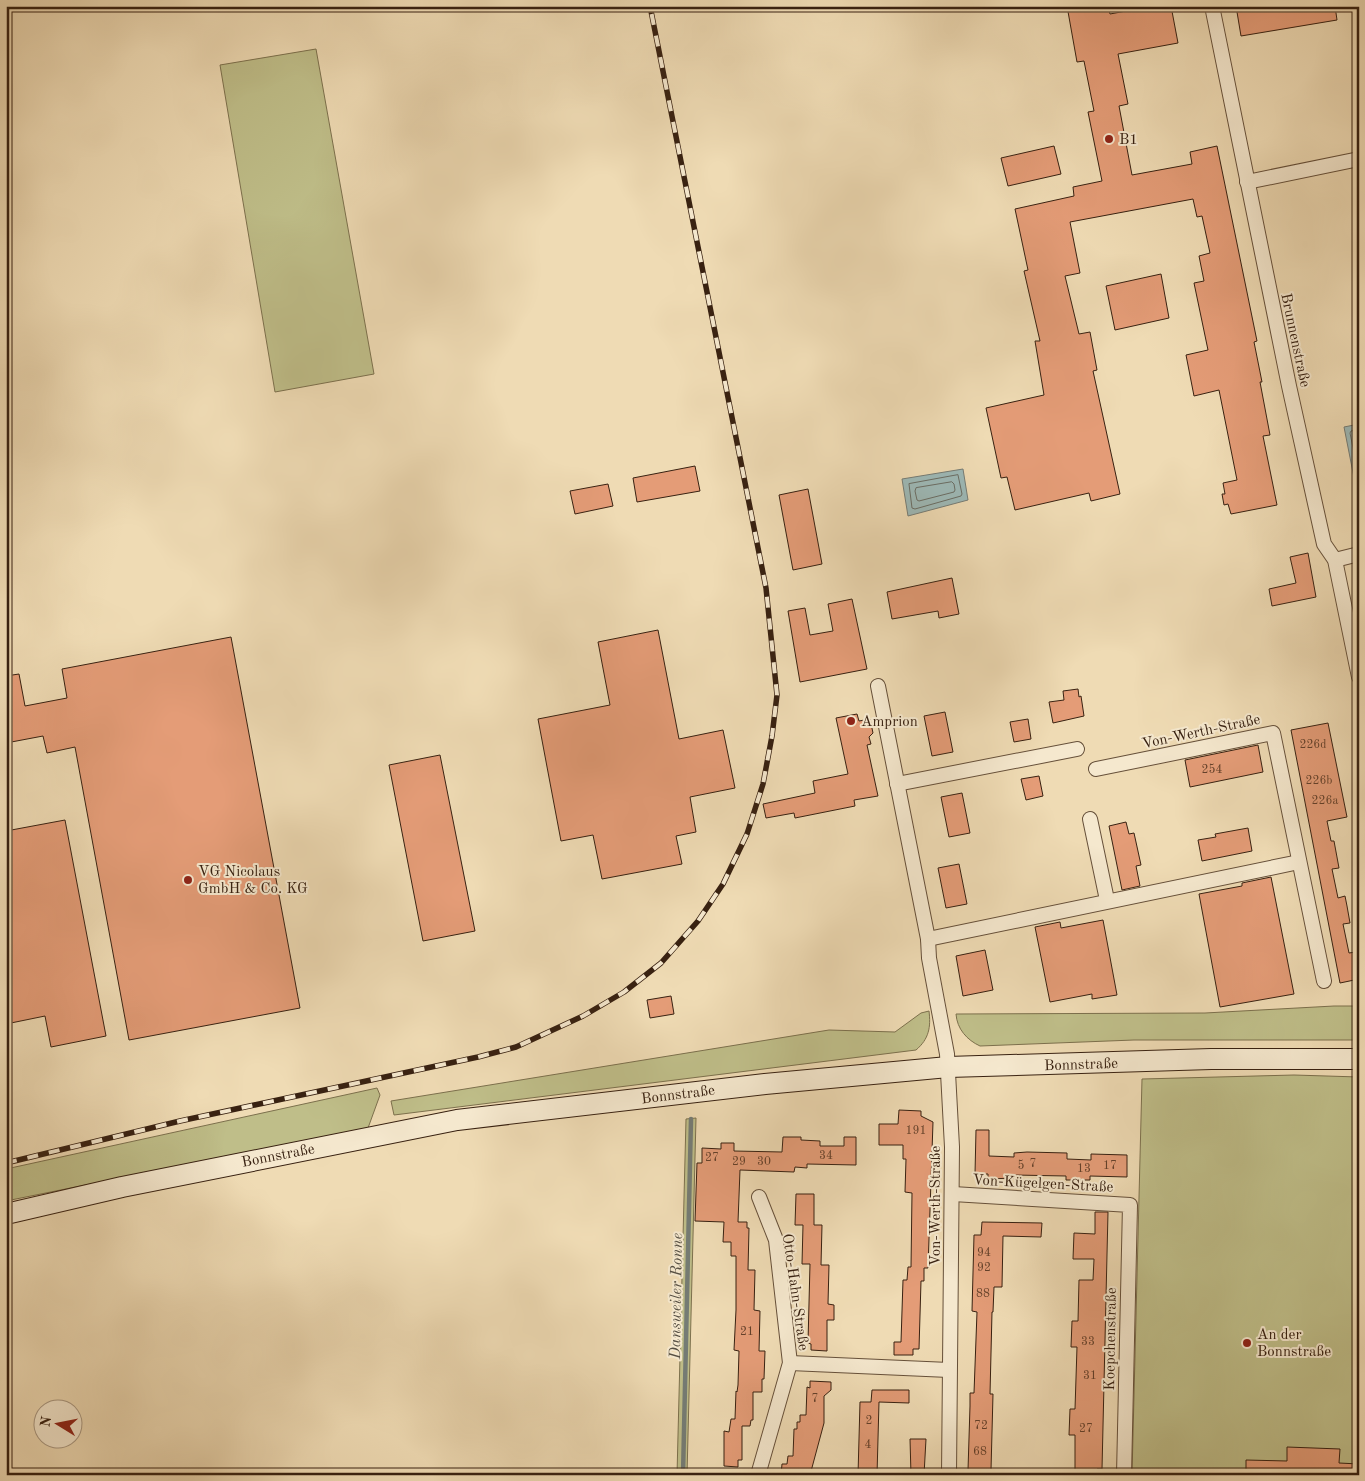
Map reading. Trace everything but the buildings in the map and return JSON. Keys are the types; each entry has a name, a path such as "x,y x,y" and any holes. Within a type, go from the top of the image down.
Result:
{"main road":[{"name":"Bonnstraße","path":"6,1214 122,1187 457,1120 765,1084 948,1067 1211,1059 1359,1059"}],"street":[{"name":"Brunnenstraße","path":"1212,6 1289,386 1324,544 1335,560 1359,677"},
{"path":"1247,182 1359,159"},
{"path":"1335,560 1359,554"},
{"name":"Von-Werth-Straße","path":"878,686 928,939 928,955 947,1054 953,1194 949,1475"},
{"name":"Von-Werth-Straße","path":"1096,769 1273,733 1324,981"},
{"path":"897,784 1076,749"},
{"path":"1090,819 1107,900"},
{"path":"928,939 1107,900 1299,862"},
{"name":"Von-Kügelgen-Straße","path":"953,1194 1130,1205"},
{"name":"Otto-Hahn-Straße","path":"758,1475 790,1363 776,1240 759,1198"},
{"name":"Koepchenstraße","path":"1124,1475 1130,1205"},
{"name":"Otto-Hahn-Straße","path":"790,1363 950,1370"}],"shaded area":[{"path":"316,49 374,374 275,392 220,65"},
{"path":"1359,1006 1359,1040 1134,1040 980,1046 971,1041 961,1029 956,1014 1205,1013"},
{"path":"929,1011 930,1022 928,1032 924,1042 916,1050 394,1115 391,1101 829,1030 895,1032 921,1013"},
{"name":"An der Bonnstraße","path":"1294,1075 1359,1077 1359,1475 1132,1475 1142,1079"},
{"path":"377,1088 380,1095 368,1128 6,1201 6,1169"},
{"path":"696,1118 687,1475 677,1475 686,1119"}],"water":[{"path":"1359,424 1359,498 1358,498 1344,427"},
{"path":"963,469 968,500 908,516 902,479"}],"waterway":[{"name":"Dansweiler Ronne","path":"683,1475 691,1119"}],"railway":[{"path":"6,1163 180,1121 478,1057 516,1047 583,1016 624,992 661,963 698,921 723,884 747,834 763,784 777,695 766,588 650,6"}],"place":[{"name":"B1","path":"1109,139"},
{"name":"Amprion","path":"851,721"},
{"name":"VG Nicolaus GmbH & Co. KG","path":"188,880"},
{"name":"An der Bonnstraße","path":"1247,1343"}]}
